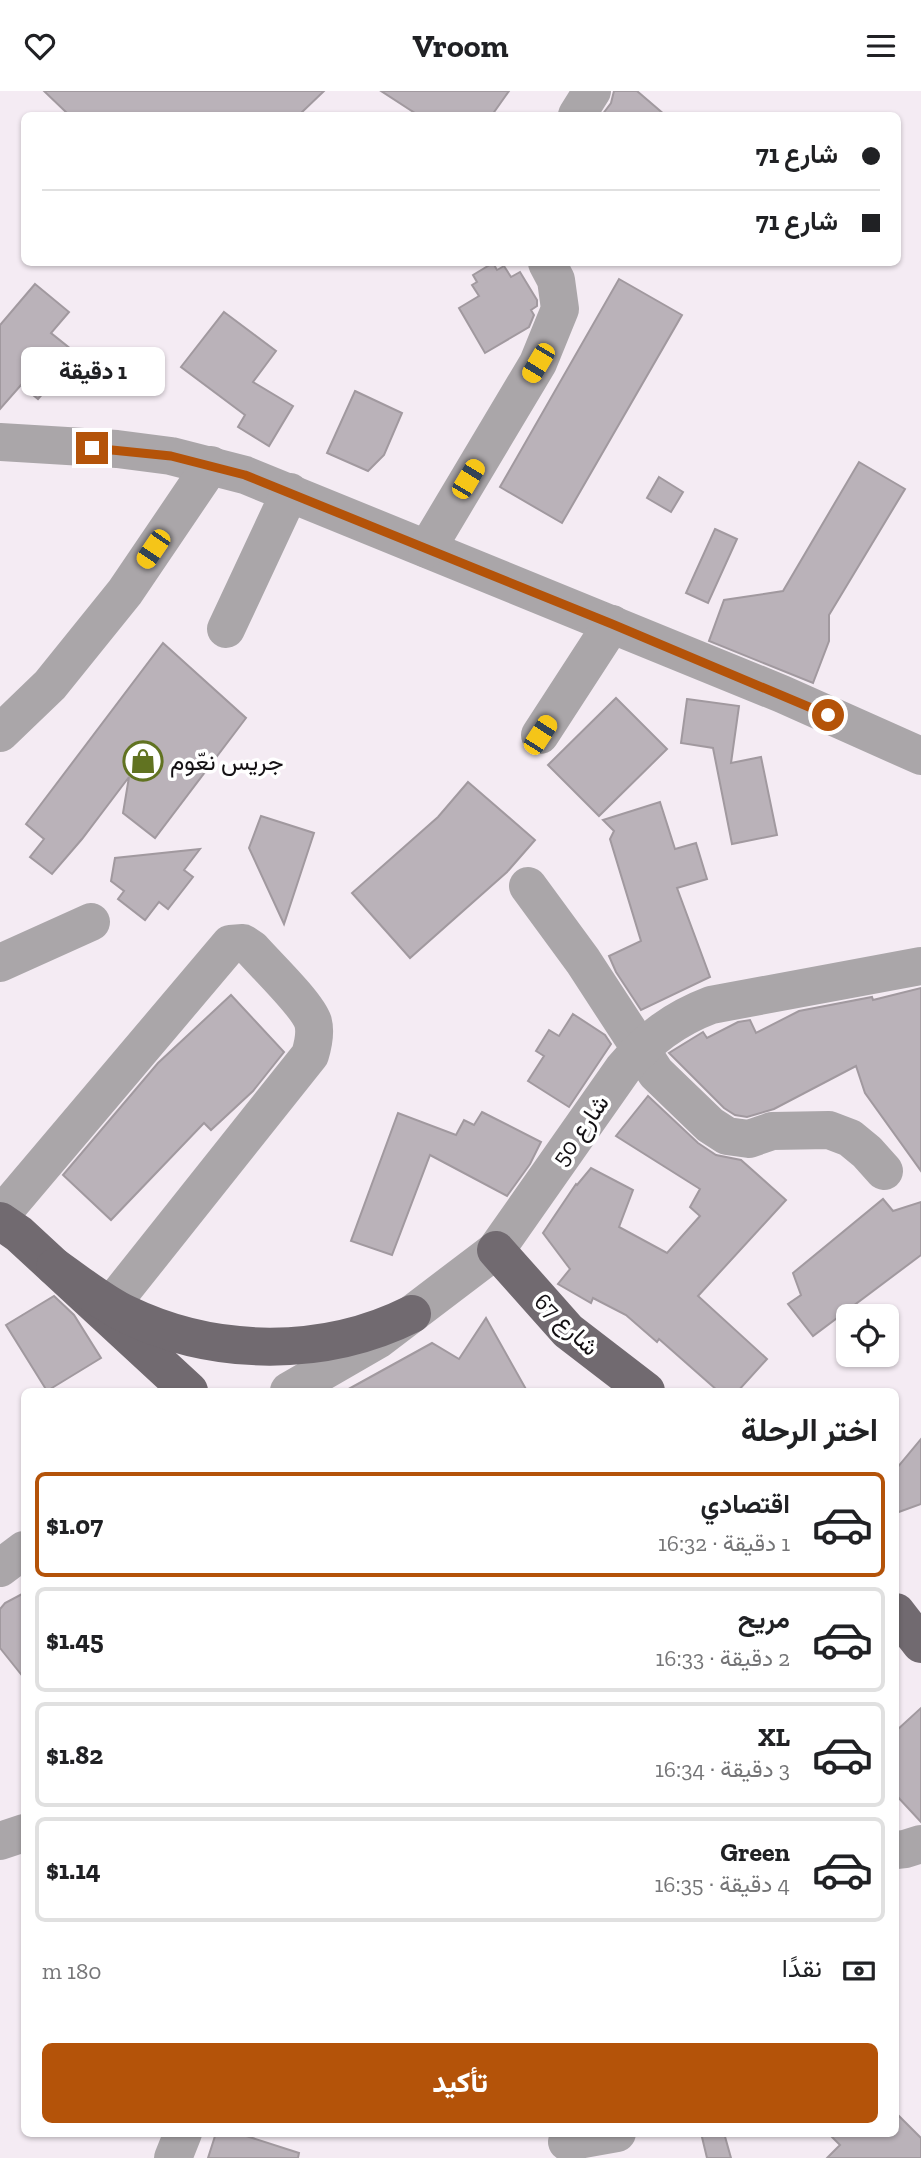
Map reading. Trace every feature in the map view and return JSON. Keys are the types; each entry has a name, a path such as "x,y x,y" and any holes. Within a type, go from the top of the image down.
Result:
{"main road":[{"path":"0,1218 186,1388"},
{"name":"شارع 67","path":"496,1250 568,1331 634,1388"},
{"path":"55,1266 126,1314 170,1331 228,1343 301,1346 340,1340 377,1330 412,1314"},
{"path":"899,1616 921,1644"}],"street":[{"path":"579,112 592,91"},
{"path":"427,549 538,363 560,309 556,280 549,266"},
{"path":"0,442 117,449 171,456 211,465 290,492 782,694 921,756"},
{"path":"0,733 50,685 125,592 211,465"},
{"path":"226,629 290,492"},
{"path":"540,735 612,624"},
{"path":"528,886 583,961 656,1073 710,1125 727,1136 749,1139 772,1131 829,1130 850,1137 884,1171"},
{"path":"0,963 91,922"},
{"path":"0,1218 230,944 243,943 252,949 313,1022 314,1037 310,1055 111,1305"},
{"name":"شارع 50","path":"294,1388 379,1339 496,1250 623,1069 640,1049 664,1028 711,1005 921,966"},
{"path":"0,1568 21,1553"},
{"path":"0,1841 21,1834"},
{"path":"173,2158 181,2137"},
{"path":"567,2142 595,2137"}],"building":[{"path":"44,91 324,91 302,112 66,112"},
{"path":"381,91 509,91 494,112 413,112"},
{"path":"614,91 637,91 662,112 604,112 611,103"},
{"path":"488,266 495,266 497,270 504,266 511,277 520,272 537,300 537,306 531,310 534,315 529,327 485,353 459,308 479,296 472,285 477,282 473,275"},
{"path":"619,279 682,315 562,523 500,487"},
{"path":"35,284 69,312 51,333 77,354 38,399 21,385 0,409 0,325"},
{"path":"224,312 276,351 253,382 293,406 269,446 238,427 245,415 181,367"},
{"path":"355,391 402,413 384,455 368,471 327,453"},
{"path":"859,462 905,489 829,615 829,641 813,683 709,641 724,600 783,591"},
{"path":"659,477 683,492 671,512 647,498"},
{"path":"715,529 737,539 708,603 686,593"},
{"name":"جريس نعّوم","path":"163,643 246,718 155,838 123,813 129,777 52,874 30,857 44,839 26,824"},
{"path":"616,698 667,749 599,816 548,765"},
{"path":"687,699 739,706 731,763 761,757 777,835 732,844 713,748 681,743"},
{"path":"468,782 535,840 507,872 410,958 352,893 438,817"},
{"path":"660,802 675,849 696,843 707,879 677,888 710,977 641,1010 616,972 609,956 641,941 610,839 614,831 603,820"},
{"path":"261,816 314,833 284,924 249,848"},
{"path":"200,849 184,870 193,877 168,909 159,902 145,920 118,899 124,891 111,881 115,858"},
{"path":"921,988 921,1171 865,1093 856,1066 774,1109 747,1117 735,1115 724,1108 669,1053 703,1032 707,1038 738,1022 750,1020 756,1033 799,1011 872,997 873,1000"},
{"path":"231,995 284,1052 253,1091 211,1130 204,1123 111,1220 63,1175 158,1063"},
{"path":"573,1014 605,1035 611,1044 569,1107 528,1081 544,1056 536,1051 549,1030 559,1036"},
{"path":"648,1096 698,1143 716,1155 741,1160 786,1200 698,1296 767,1359 741,1388 715,1388 659,1339 657,1342 626,1315 593,1298 591,1303 558,1284 570,1269 543,1233 576,1184 591,1168 633,1190 619,1227 667,1253 700,1216 690,1207 700,1189 616,1136"},
{"path":"482,1112 541,1142 530,1164 507,1196 430,1155 392,1255 351,1241 398,1113 456,1135 464,1120 474,1125"},
{"path":"883,1199 893,1211 921,1202 921,1255 856,1304 836,1304 836,1319 813,1336 788,1304 801,1295 793,1273"},
{"path":"54,1296 74,1315 101,1358 52,1388 45,1388 6,1325"},
{"path":"486,1318 525,1388 350,1388 432,1343 459,1359"},
{"path":"921,1439 921,1504 899,1512 899,1465"},
{"path":"21,1595 21,1674 0,1648 0,1609 5,1603"},
{"path":"921,1708 921,1822 899,1798 899,1728"},
{"path":"899,2116 921,2138 921,2158 827,2158 840,2145 832,2137 899,2137"},
{"path":"215,2137 249,2137 299,2153 298,2158 208,2158"},
{"path":"702,2137 725,2137 731,2158 707,2158"}],"place":[{"name":"جريس نعّوم","path":"143,761"}],"route":[{"path":"92,448 171,456 245,475 828,715"}]}
